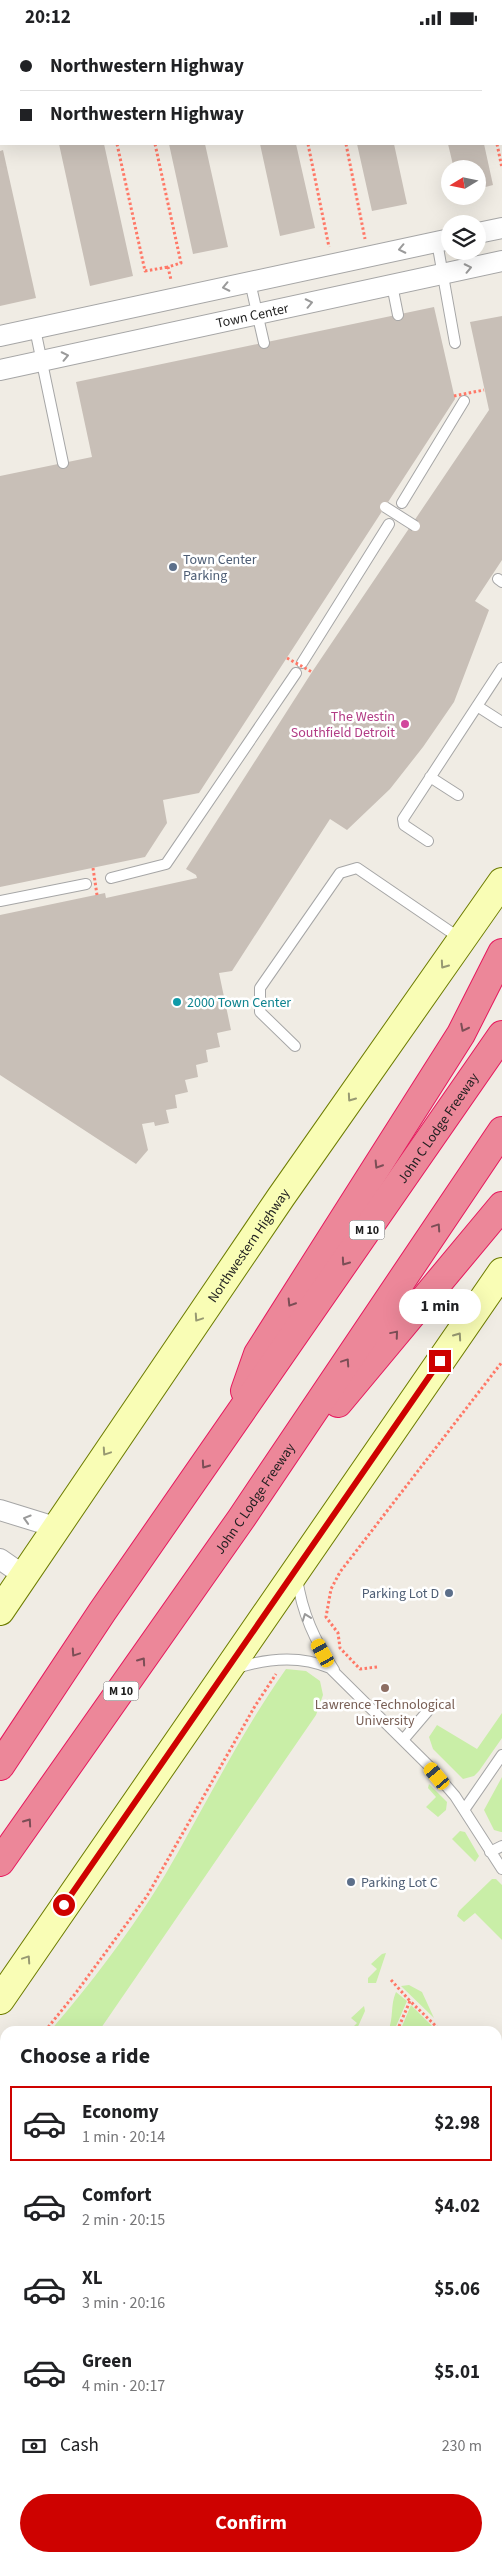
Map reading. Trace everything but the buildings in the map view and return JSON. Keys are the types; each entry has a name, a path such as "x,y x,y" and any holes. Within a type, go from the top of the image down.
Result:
{"highway":[{"path":"233,1425 258,1354 461,1034 502,953"},
{"name":"John C Lodge Freeway","path":"0,1766 102,1612 502,1035"},
{"name":"John C Lodge Freeway","path":"0,1862 241,1519 502,1131"},
{"path":"241,1519 502,1205"}],"main road":[{"name":"Northwestern Highway","path":"0,1611 55,1527 281,1197 502,882"},
{"path":"0,2000 296,1570 500,1279"}],"street":[{"path":"486,231 502,228"},
{"path":"0,336 441,241"},
{"name":"Town Center","path":"0,369 502,261"},
{"path":"0,1510 55,1527"},
{"path":"0,1559 23,1575"}],"lane":[{"path":"444,260 455,343"},
{"path":"250,282 264,343"},
{"path":"392,285 398,315"},
{"path":"34,329 63,463"},
{"path":"402,503 464,401"},
{"path":"385,507 415,526"},
{"path":"302,663 389,524"},
{"path":"428,841 404,825 403,819 502,668"},
{"path":"111,878 166,864 296,673"},
{"path":"477,706 502,722"},
{"path":"430,777 458,795"},
{"path":"295,1046 260,1012 260,988 340,873 356,868 462,939"},
{"path":"0,901 86,884"},
{"path":"296,1570 300,1600 312,1633 333,1672 430,1767 464,1810 502,1869"},
{"path":"228,1671 249,1664 288,1659 310,1661 333,1672"},
{"path":"403,1740 432,1706"},
{"path":"464,1810 502,1755"},
{"path":"490,1852 502,1846"}],"path":[{"path":"117,145 145,271 182,263 155,145"},
{"path":"308,145 330,252"},
{"path":"346,145 366,245"},
{"path":"497,145 502,168"},
{"path":"168,267 172,286"},
{"path":"454,396 484,390"},
{"path":"287,658 312,672"},
{"path":"93,868 97,895"},
{"path":"312,1633 326,1617 331,1589 340,1572 502,1362"},
{"path":"326,1617 338,1633 340,1648 360,1669 377,1667"},
{"path":"49,2026 147,1896 254,1706 288,1659"},
{"path":"391,1980 437,2026"},
{"path":"399,2026 410,2001"}],"green space":[{"path":"286,1669 306,1671 320,1681 323,1695 316,1715 102,2026 54,2026 111,1955 153,1895 269,1694"},
{"path":"502,1713 502,1738 474,1776 463,1779 433,1749 429,1737 437,1725 477,1749"},
{"path":"502,1777 501,1832 494,1830 484,1810"},
{"path":"429,1784 447,1802 446,1810 438,1817 426,1807 436,1797 428,1788"},
{"path":"460,1831 465,1832 479,1856 475,1862 452,1839"},
{"path":"492,1879 496,1879 502,1885 502,1940 475,1913 464,1922 457,1916 459,1911"},
{"path":"386,1953 376,1983 368,1983 368,1978 377,1969 371,1964 382,1954"},
{"path":"409,1985 422,1992 434,2018 401,1986"},
{"path":"396,1992 407,2001 396,2026 390,2026 391,2021"},
{"path":"411,2005 432,2026 402,2026"},
{"path":"364,2006 365,2011 358,2026 354,2026 357,2023 351,2018"}],"place":[{"name":"Town Center Parking","path":"173,567"},
{"name":"The Westin Southfield Detroit","path":"405,724"},
{"name":"2000 Town Center","path":"177,1002"},
{"name":"Parking Lot D","path":"449,1593"},
{"name":"Lawrence Technological University","path":"385,1688"},
{"name":"Parking Lot C","path":"351,1882"}],"route":[{"path":"64,1905 228,1671 440,1361"}]}
